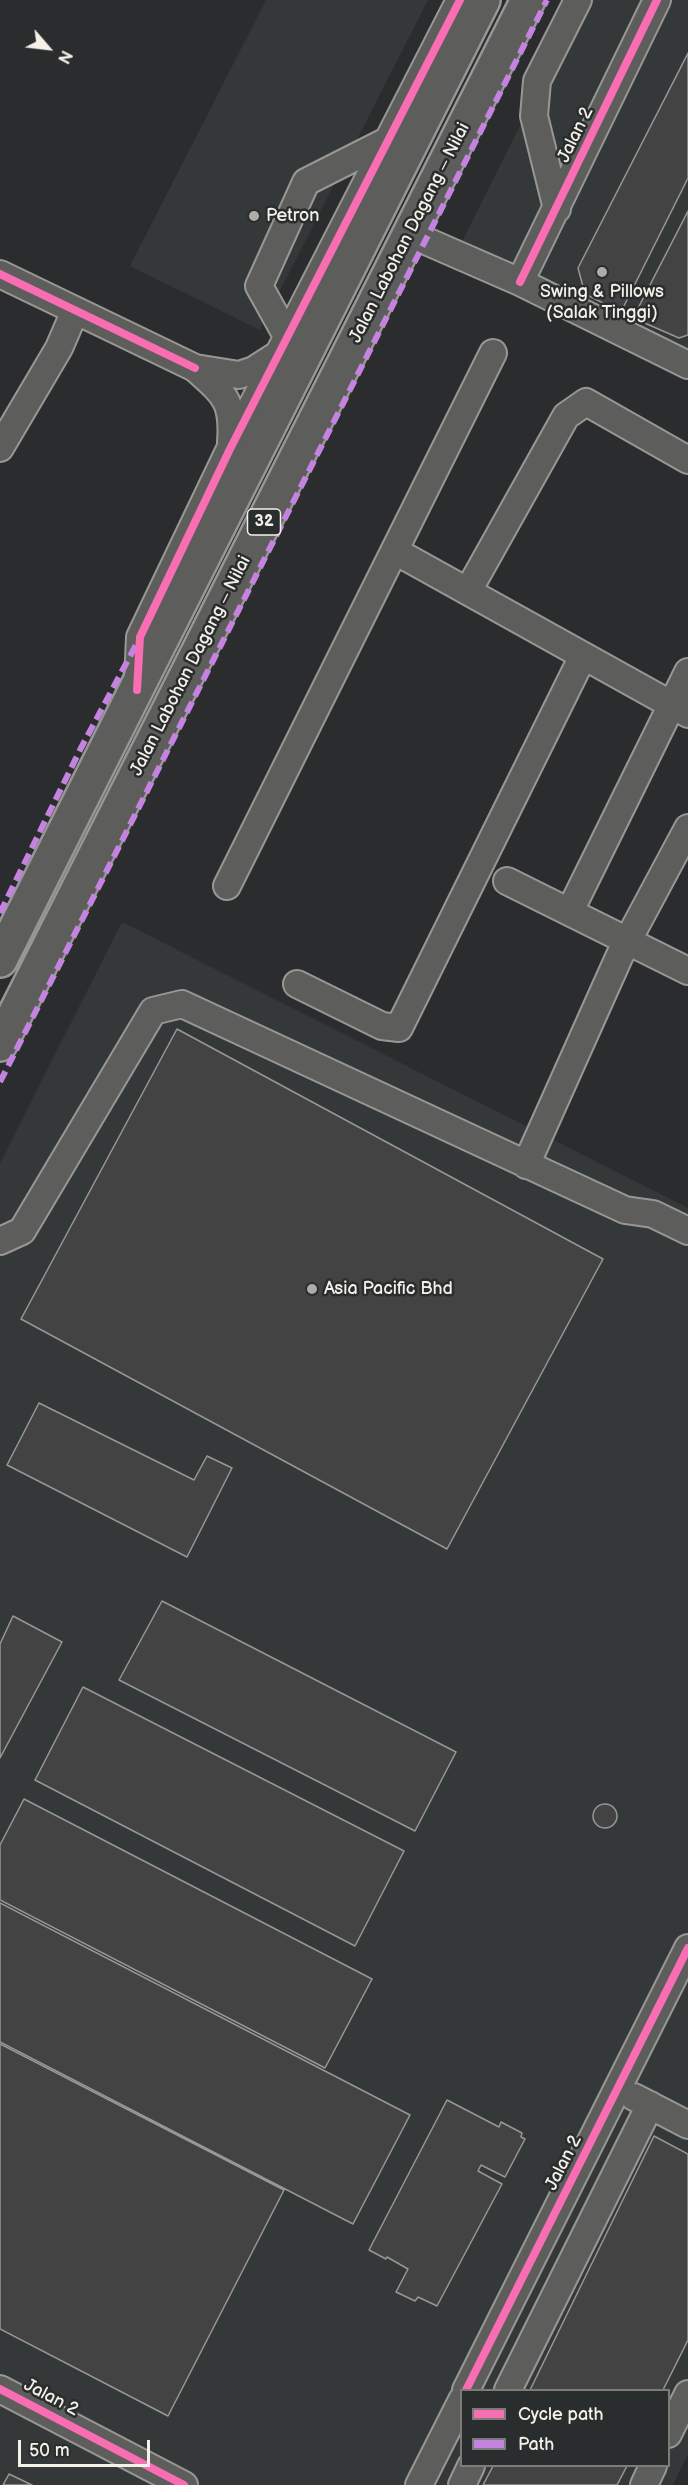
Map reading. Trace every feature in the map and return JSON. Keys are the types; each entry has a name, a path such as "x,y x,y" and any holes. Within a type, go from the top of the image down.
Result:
{"main road":[{"name":"Jalan Labohan Dagang ‒ Nilai","path":"0,960 483,0"},
{"name":"Jalan Labohan Dagang ‒ Nilai","path":"0,1044 528,0"}],"street":[{"path":"137,690 140,637 230,449 460,0"},
{"path":"557,209 534,116 537,81 578,0"},
{"name":"Jalan 2","path":"520,282 657,0"},
{"path":"283,346 259,286 306,182 389,140"},
{"path":"410,234 520,282 688,365"},
{"path":"0,274 195,368 239,375 254,370 283,346"},
{"path":"0,448 59,348 75,311"},
{"path":"227,886 493,353"},
{"path":"195,368 223,396 233,415 230,449"},
{"path":"468,591 566,416 585,402 688,460"},
{"path":"394,551 680,709"},
{"path":"297,984 382,1026 399,1028 584,656"},
{"path":"570,911 680,709 688,672"},
{"path":"526,1165 628,940 688,828"},
{"path":"507,881 688,971"},
{"path":"0,1241 22,1231 153,1011 182,1004 625,1210 653,1214 688,1231"},
{"name":"Jalan 2","path":"467,2389 688,1948"},
{"path":"618,2089 688,2125"},
{"path":"509,2389 650,2105"},
{"name":"Jalan 2","path":"0,2388 184,2485"},
{"path":"670,2432 688,2394"},
{"path":"419,2485 460,2404"},
{"path":"462,2485 471,2467"},
{"path":"644,2485 653,2467"}],"shaded area":[{"path":"266,0 428,0 260,330 130,266"},
{"path":"583,0 688,0 688,378 453,260"},
{"path":"122,922 688,1208 688,2454 673,2485 0,2485 0,1163"}],"building":[{"path":"688,53 688,178 621,312 585,294 578,268"},
{"path":"688,211 688,335 679,338 633,318"},
{"name":"Asia Pacific Bhd","path":"177,1029 603,1259 447,1549 21,1319"},
{"path":"39,1403 194,1480 207,1456 232,1468 187,1557 7,1465"},
{"path":"162,1601 456,1752 415,1831 119,1680"},
{"path":"13,1616 62,1642 0,1758 0,1644"},
{"path":"83,1687 404,1851 355,1946 35,1780"},
{"path":"24,1799 372,1979 325,2068 0,1900 0,1845"},
{"path":"605,1804 614,1807 617,1816 614,1825 605,1828 596,1825 593,1816 596,1807"},
{"path":"0,1903 410,2115 353,2224 0,2042"},
{"path":"0,2044 284,2190 168,2416 0,2329"},
{"path":"447,2100 499,2127 501,2122 522,2133 521,2137 525,2139 505,2177 481,2165 478,2171 502,2184 437,2306 418,2297 415,2301 396,2292 408,2269 369,2250"},
{"path":"654,2136 688,2154 688,2340 664,2389 530,2389"},
{"path":"492,2467 626,2467 617,2485 483,2485"},
{"path":"9,2474 32,2485 3,2485"}],"marked path":[{"path":"0,1082 547,0"},
{"path":"0,913 81,748 136,645"}],"cycle path":[{"path":"137,690 140,637 230,449 460,0"},
{"path":"520,282 657,0"},
{"path":"0,274 195,368"},
{"path":"467,2389 688,1948"},
{"path":"0,2389 184,2485"}],"place":[{"name":"Petron","path":"254,216"},
{"name":"Swing & Pillows (Salak Tinggi)","path":"602,272"},
{"name":"Asia Pacific Bhd","path":"312,1289"}]}
